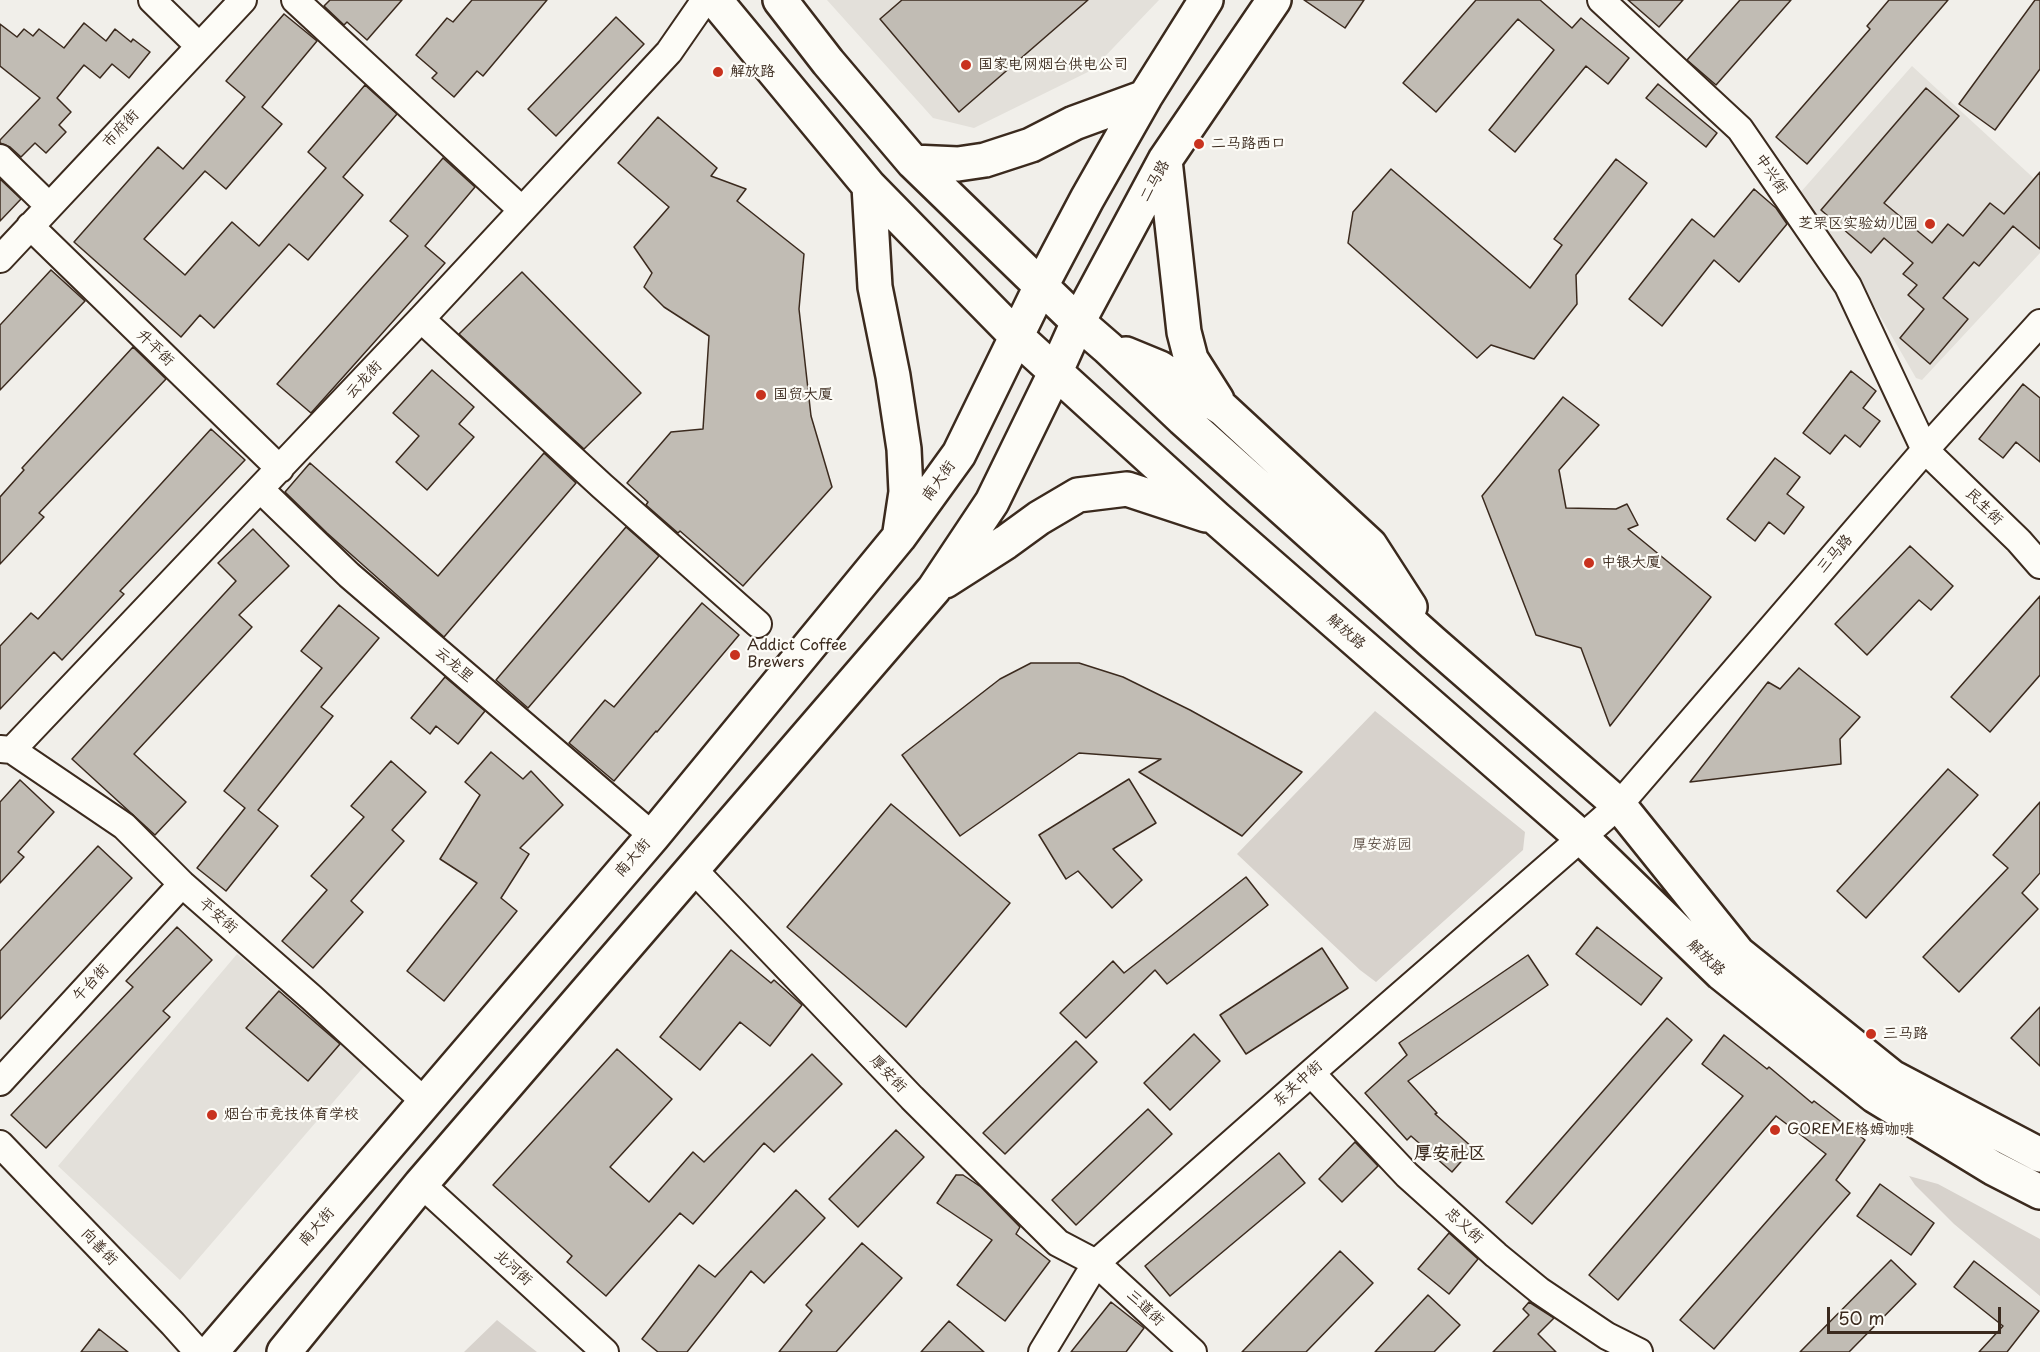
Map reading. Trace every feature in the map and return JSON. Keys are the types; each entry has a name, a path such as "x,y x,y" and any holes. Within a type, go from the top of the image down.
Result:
{"main road":[{"name":"解放路","path":"715,0 869,186 1016,336 1216,518 1581,837 1721,973 1875,1096 1993,1168 2040,1192"},
{"name":"解放路","path":"780,0 828,62 913,162 1078,322 1183,419 1432,642 1619,805 1738,952 1892,1077 2040,1155"},
{"path":"1016,336 1087,199 1145,97 1206,0"},
{"name":"二马路","path":"1055,373 1078,322 1165,160 1274,0"},
{"path":"913,162 958,164 985,160 1031,146 1074,123 1145,97"},
{"path":"1165,160 1184,332 1191,359 1223,409"},
{"path":"869,186 875,287 893,376 904,449 906,492 899,537"},
{"name":"南大街","path":"211,1352 653,836 899,537 959,454 1016,336"},
{"path":"1108,348 1160,368 1223,409 1370,545 1432,642"},
{"path":"284,1352 421,1184 934,589 992,502 1055,373"},
{"path":"934,589 1038,518 1078,495 1127,489 1216,518"}],"street":[{"path":"152,0 199,46"},
{"name":"市府街","path":"0,259 243,0"},
{"path":"295,0 522,210"},
{"name":"云龙街","path":"6,749 280,469 421,319 669,52 705,0"},
{"name":"中兴街","path":"1601,0 1740,129 1848,286 1925,450"},
{"path":"0,158 49,206"},
{"name":"升平街","path":"30,226 280,469"},
{"path":"421,319 602,486 758,624"},
{"name":"三马路","path":"1581,837 1619,805 1925,450 2040,322"},
{"name":"民生街","path":"1925,450 2019,541 2040,565"},
{"name":"云龙里","path":"260,489 349,575 653,836"},
{"name":"平安街","path":"6,749 124,826 182,884 312,998 424,1102"},
{"name":"东关中街","path":"1042,1352 1096,1263 1581,837"},
{"name":"厚安街","path":"693,869 912,1098 1058,1243 1096,1263"},
{"name":"午台街","path":"0,1082 182,884"},
{"name":"忠义街","path":"1311,1073 1407,1175 1496,1255 1540,1291 1606,1336 1639,1352"},
{"name":"向善街","path":"0,1144 198,1352"},
{"name":"北河街","path":"421,1184 605,1352"},
{"name":"三道街","path":"1096,1263 1193,1352"}],"shaded area":[{"path":"827,0 1159,0 1092,70 974,128 933,118"},
{"name":"芝罘区实验幼儿园","path":"1912,66 2040,184 2040,253 1922,380 1916,378 1854,271 1799,194"},
{"name":"烟台市竞技体育学校","path":"237,954 366,1064 180,1280 58,1166"}],"green space":[{"name":"厚安游园","path":"1375,711 1525,832 1523,850 1376,982 1360,970 1237,854"},
{"path":"1909,1176 1938,1184 2040,1239 2040,1296 1954,1224"},
{"path":"497,1320 528,1345 537,1352 464,1352"}],"building":[{"path":"330,0 402,0 367,40 347,22 344,25 324,6"},
{"path":"472,0 547,0 483,76 477,71 454,97 432,78 437,73 416,55 447,18 453,22"},
{"name":"国家电网烟台供电公司","path":"902,0 1088,0 959,112 880,19"},
{"path":"1304,0 1364,0 1345,28"},
{"path":"1476,0 1540,0 1572,28 1581,18 1629,58 1608,84 1586,66 1515,152 1489,130 1554,50 1518,19 1436,112 1403,83"},
{"path":"1628,0 1683,0 1659,27"},
{"path":"1740,0 1791,0 1716,85 1687,60"},
{"path":"1889,0 1948,0 1807,164 1776,137 1870,29 1867,26"},
{"path":"2035,0 2040,0 2040,69 1995,130 1959,104"},
{"path":"284,14 317,41 262,107 282,124 226,189 205,171 144,239 185,275 232,222 259,246 326,168 308,152 365,85 397,114 343,177 363,195 308,260 289,244 214,328 200,315 181,337 74,242 158,147 183,169 245,97 226,81"},
{"path":"616,17 644,44 556,136 528,109"},
{"path":"84,23 106,41 115,29 131,42 133,39 150,52 129,78 112,64 100,78 84,65 57,98 71,112 59,125 66,132 46,153 35,143 21,157 10,147 0,143 0,140 40,98 0,66 0,24 17,37 24,29 33,36 39,29 64,48"},
{"path":"1658,84 1717,133 1706,147 1646,98"},
{"path":"1926,88 1959,116 1884,203 1932,243 1948,224 1963,236 1990,203 2004,214 2040,172 2040,249 2013,226 1979,266 1974,262 1943,298 1968,319 1930,364 1900,338 1924,309 1908,295 1917,285 1903,274 1913,263 1884,238 1871,253 1821,210"},
{"path":"658,117 717,168 711,176 746,189 737,201 804,254 799,309 811,416 832,487 743,586 680,531 678,533 646,505 648,502 627,483 671,432 703,429 709,336 664,307 644,287 652,273 634,247 669,207 618,163"},
{"path":"443,158 475,187 425,246 445,263 311,413 277,384 408,236 390,221"},
{"path":"1616,159 1647,183 1576,275 1577,304 1534,359 1491,345 1477,358 1348,243 1353,212 1391,169 1530,288 1562,245 1554,239"},
{"path":"0,179 21,199 0,221"},
{"path":"1754,189 1776,208 1787,224 1739,282 1714,260 1662,326 1629,299 1692,219 1714,237"},
{"path":"51,270 85,301 0,390 0,325"},
{"path":"522,272 641,393 584,449 459,334"},
{"path":"133,347 166,379 39,513 44,517 0,564 0,497 24,470 22,468"},
{"path":"432,370 474,407 459,424 474,437 427,490 396,462 419,436 393,413"},
{"path":"1851,371 1876,391 1863,408 1880,421 1860,447 1845,435 1830,454 1803,433"},
{"path":"2023,384 2040,398 2040,462 2016,442 2003,458 1979,439"},
{"name":"中银大厦","path":"1563,397 1599,425 1559,470 1566,508 1616,509 1627,504 1638,525 1628,529 1711,597 1610,726 1581,648 1536,635 1482,496"},
{"path":"211,429 245,460 120,591 124,594 62,660 54,652 0,709 0,646 31,613 38,619"},
{"path":"544,453 576,483 444,637 327,533 285,492 310,463 438,576"},
{"path":"1775,458 1800,477 1787,494 1804,507 1784,534 1769,522 1755,541 1727,519"},
{"path":"626,527 659,556 528,708 496,680"},
{"path":"253,529 289,566 239,615 252,627 134,754 186,802 155,835 72,759 236,581 218,563"},
{"path":"1910,546 1953,586 1931,610 1919,600 1867,655 1835,624"},
{"path":"2040,596 2040,675 1990,732 1951,697"},
{"path":"702,603 739,635 614,781 569,743 605,700 614,707"},
{"path":"339,605 379,638 321,707 333,716 258,810 278,826 226,891 197,868 245,808 224,791 322,668 301,651"},
{"path":"1031,663 1079,663 1123,677 1190,710 1302,772 1242,836 1139,772 1161,759 1079,753 960,836 902,755 1000,679"},
{"path":"1799,668 1860,717 1840,739 1841,764 1690,782 1768,682 1780,689"},
{"path":"445,677 485,711 458,744 436,726 430,734 411,718"},
{"path":"491,752 523,779 531,771 563,805 520,848 529,854 501,898 517,911 444,1001 407,971 477,883 440,859 480,795 465,782"},
{"path":"391,761 426,792 392,830 404,841 351,901 363,912 313,968 282,941 327,890 311,876 364,817 351,806"},
{"path":"1948,769 1978,795 1866,918 1837,891"},
{"path":"1129,779 1156,823 1113,849 1142,880 1112,908 1078,871 1066,879 1039,835"},
{"path":"20,780 54,812 18,852 24,857 0,883 0,802"},
{"path":"2040,802 2040,873 2022,893 2038,909 1959,992 1923,957 2008,868 1993,855"},
{"path":"891,804 1010,903 906,1027 787,927"},
{"path":"98,846 132,878 0,1019 0,951"},
{"path":"1246,877 1268,905 1167,984 1155,970 1086,1038 1060,1013 1113,961 1124,973"},
{"path":"177,927 212,960 163,1011 170,1017 46,1148 11,1115 133,987 126,981"},
{"path":"1597,927 1662,978 1641,1005 1576,954"},
{"path":"1322,948 1348,988 1246,1054 1220,1015"},
{"path":"731,950 771,983 774,980 802,1005 770,1046 740,1022 700,1070 660,1037"},
{"path":"1528,955 1548,985 1408,1081 1437,1113 1435,1114 1473,1148 1452,1172 1411,1136 1407,1140 1365,1093 1407,1055 1399,1043"},
{"path":"279,991 340,1044 308,1081 246,1028"},
{"path":"2040,1007 2040,1066 2011,1038"},
{"path":"1667,1018 1692,1040 1532,1224 1506,1202"},
{"path":"1194,1034 1220,1061 1170,1110 1144,1083"},
{"path":"1724,1035 1767,1069 1769,1067 1812,1103 1814,1101 1865,1140 1836,1180 1850,1193 1714,1349 1680,1320 1826,1154 1776,1116 1618,1300 1589,1275 1743,1096 1702,1064"},
{"path":"1076,1041 1097,1062 1005,1154 983,1133"},
{"path":"617,1049 672,1099 610,1167 649,1202 693,1152 704,1162 812,1054 842,1084 774,1152 764,1143 693,1224 680,1213 606,1296 567,1262 572,1256 493,1185"},
{"path":"1148,1109 1172,1134 1076,1225 1052,1200"},
{"path":"896,1130 924,1157 858,1227 829,1199"},
{"path":"1355,1142 1378,1166 1342,1202 1319,1179"},
{"path":"1279,1153 1305,1183 1170,1296 1145,1266"},
{"path":"956,1175 963,1175 981,1187 1020,1227 1016,1234 1050,1261 1005,1321 957,1285 992,1240 937,1203"},
{"path":"1880,1184 1934,1223 1911,1255 1857,1216"},
{"path":"796,1190 825,1218 764,1283 751,1271 687,1352 658,1352 642,1339 699,1265 715,1277"},
{"path":"1449,1233 1478,1259 1449,1294 1418,1269"},
{"path":"862,1243 902,1278 836,1352 779,1352 812,1311 806,1305"},
{"path":"1340,1251 1373,1283 1306,1352 1242,1352"},
{"path":"1891,1260 1916,1284 1849,1352 1800,1352"},
{"path":"1974,1261 2039,1311 2007,1352 1979,1352 2003,1326 1954,1287"},
{"path":"1428,1295 1460,1325 1434,1352 1375,1352"},
{"path":"1111,1302 1144,1328 1126,1352 1071,1352"},
{"path":"1529,1302 1554,1318 1538,1334 1556,1352 1493,1352 1529,1315 1523,1309"},
{"path":"949,1321 984,1352 921,1352"},
{"path":"99,1329 128,1352 81,1352"}],"place":[{"name":"国家电网烟台供电公司","path":"966,65"},
{"name":"解放路","path":"718,72"},
{"name":"二马路西口","path":"1199,144"},
{"name":"芝罘区实验幼儿园","path":"1930,224"},
{"name":"国贸大厦","path":"761,395"},
{"name":"中银大厦","path":"1589,563"},
{"name":"Addict Coffee Brewers","path":"735,655"},
{"name":"三马路","path":"1871,1034"},
{"name":"烟台市竞技体育学校","path":"212,1115"},
{"name":"GOREME格姆咖啡","path":"1775,1130"}],"district":[{"name":"厚安社区","path":"1450,1154"}]}
